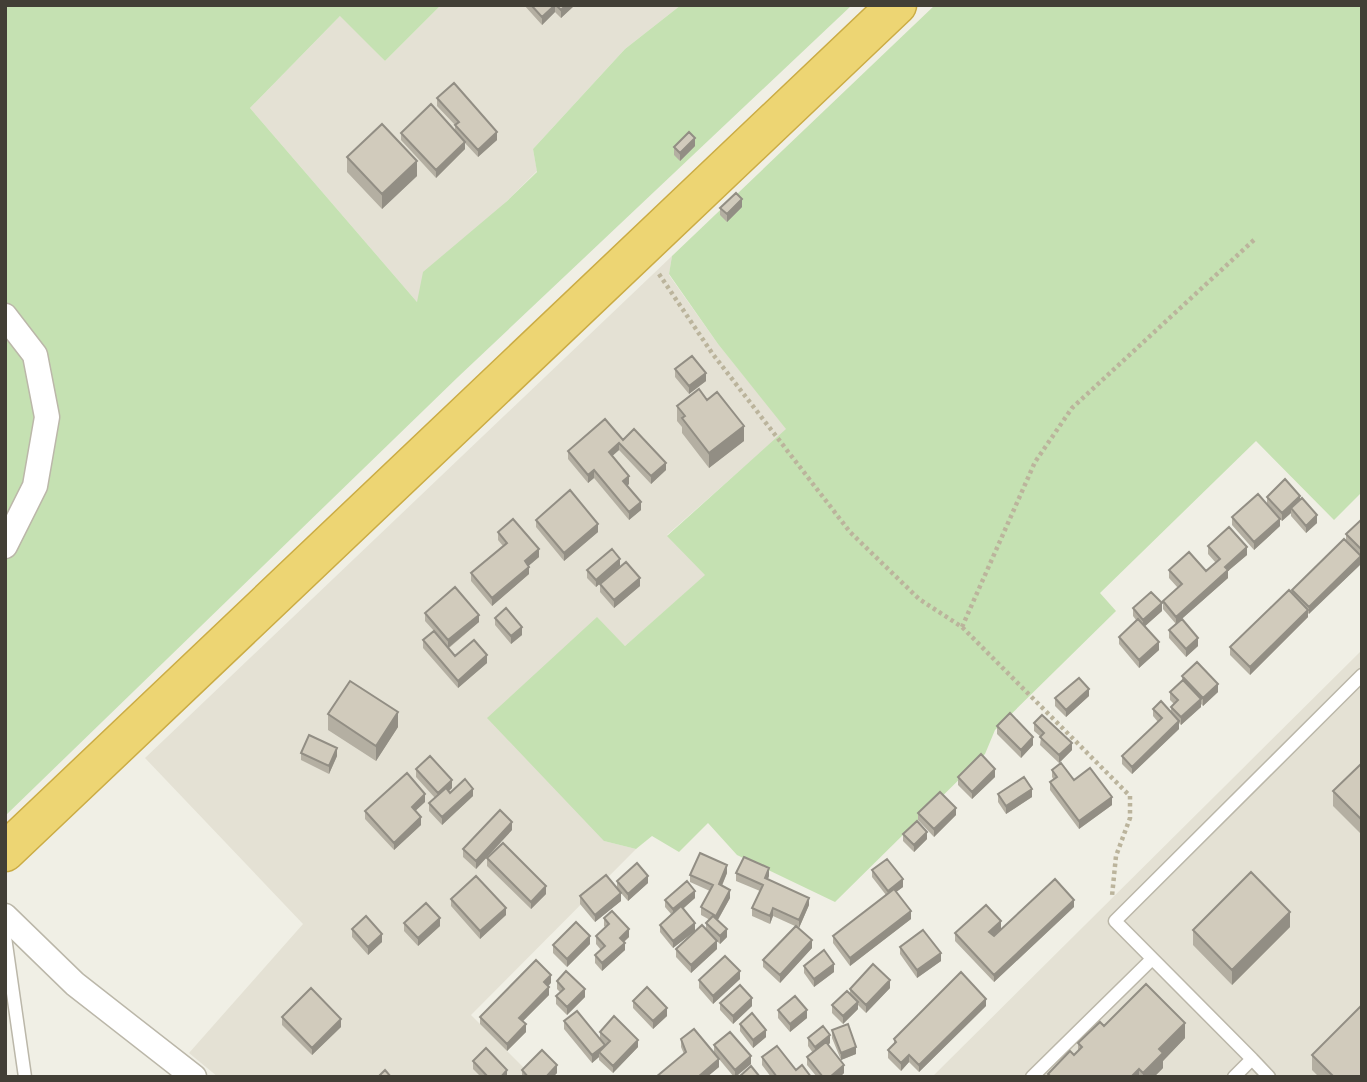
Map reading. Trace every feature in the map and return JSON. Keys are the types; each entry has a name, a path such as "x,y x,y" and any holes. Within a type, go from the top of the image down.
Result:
{"highway":[{"path":"5,852 897,5"}],"street":[{"path":"5,316 35,355 47,417 35,486 5,546"},
{"path":"5,916 75,984 194,1077"}],"lane":[{"path":"1269,1077 1115,921 1362,675"},
{"path":"5,937 25,1077"},
{"path":"1032,1077 1152,959"},
{"path":"1234,1077 1252,1059"}],"path":[{"path":"962,627 1035,462 1072,408 1255,239"},
{"path":"643,246 712,353 850,532 919,599 962,627 1130,796 1130,818 1116,856 1112,896 1115,921"}],"shaded area":[{"path":"441,5 681,5 625,49 533,149 537,171 417,302 250,108 341,15 385,61"},
{"path":"672,256 669,275 718,344 787,429 667,535 706,575 625,646 597,618 604,841 636,849 471,1015 533,1077 218,1077 189,1053 303,924 145,758"},
{"path":"1362,650 1362,1077 932,1077"}],"green space":[{"path":"5,5 441,5 385,61 340,16 250,108 417,302 423,272 506,202 537,172 533,149 625,49 681,5 852,5 458,377 5,816"},
{"path":"935,5 1362,5 1362,492 1334,520 1256,441 1100,593 1116,611 995,730 985,754 835,902 737,855 708,823 679,852 652,836 636,849 604,841 487,718 597,617 625,646 705,575 667,536 786,429 718,344 669,274 672,256"}],"building":[{"path":"531,5 555,5 542,17"},
{"path":"454,83 497,132 478,150 455,125 459,122 437,98"},
{"path":"431,104 465,142 436,170 401,133"},
{"path":"382,124 417,161 382,194 347,157"},
{"path":"689,132 695,138 680,153 674,147"},
{"path":"736,193 742,199 727,214 720,208"},
{"path":"692,356 706,373 689,386 675,369"},
{"path":"699,389 707,400 717,392 744,426 709,453 682,418 685,416 677,406"},
{"path":"605,419 623,440 634,429 666,463 651,476 619,443 609,452 629,476 623,481 641,502 629,512 594,470 588,475 568,451"},
{"path":"1285,479 1300,496 1282,513 1267,497"},
{"path":"570,490 598,524 564,553 536,520"},
{"path":"1258,494 1280,519 1254,542 1232,517"},
{"path":"1302,498 1317,515 1306,526 1291,508"},
{"path":"513,519 539,549 525,561 529,567 492,598 471,573 507,543 498,532"},
{"path":"1362,519 1362,550 1346,534"},
{"path":"1229,527 1247,547 1225,567 1228,570 1176,617 1163,601 1182,584 1169,570 1189,552 1206,571 1220,559 1208,546"},
{"path":"1344,539 1361,556 1309,607 1292,590"},
{"path":"612,549 620,559 596,580 587,570"},
{"path":"626,562 640,578 614,600 600,584"},
{"path":"455,587 479,615 448,640 425,613"},
{"path":"1289,590 1308,610 1250,667 1230,647"},
{"path":"1151,592 1162,603 1143,620 1133,608"},
{"path":"506,608 522,627 511,636 495,618"},
{"path":"1138,619 1159,642 1139,660 1119,637"},
{"path":"1182,619 1198,638 1186,649 1169,630"},
{"path":"434,631 455,656 474,640 487,655 458,681 423,640"},
{"path":"1197,662 1218,684 1203,698 1182,676"},
{"path":"1079,678 1089,689 1066,710 1055,698"},
{"path":"1183,680 1201,699 1181,717 1171,707 1178,700 1170,692"},
{"path":"350,681 398,712 376,746 328,714"},
{"path":"1161,701 1179,721 1132,767 1122,756 1162,718 1153,709"},
{"path":"1010,713 1033,737 1021,750 997,726"},
{"path":"1042,715 1072,743 1059,755 1040,737 1044,733 1034,723"},
{"path":"309,735 337,748 329,766 301,753"},
{"path":"981,754 995,769 972,792 958,777"},
{"path":"430,756 452,780 438,793 416,769"},
{"path":"1061,763 1074,780 1090,768 1112,797 1079,821 1050,782 1057,777 1052,770"},
{"path":"1362,763 1362,820 1333,791"},
{"path":"407,773 425,794 412,807 421,817 394,843 365,811"},
{"path":"1024,777 1032,789 1006,806 998,794"},
{"path":"465,779 473,789 442,817 429,803 446,788 450,793"},
{"path":"940,792 956,808 934,829 918,813"},
{"path":"500,810 512,822 476,861 463,849"},
{"path":"917,821 927,832 914,845 903,834"},
{"path":"503,843 546,886 531,902 487,858"},
{"path":"700,853 727,865 719,884 730,890 716,916 701,907 713,885 690,875"},
{"path":"744,857 769,868 765,878 809,898 799,920 773,908 770,916 752,908 763,885 736,873"},
{"path":"887,859 903,879 888,891 872,870"},
{"path":"637,863 648,876 628,894 617,881"},
{"path":"1251,872 1290,912 1232,970 1193,930"},
{"path":"606,875 621,893 595,915 580,896"},
{"path":"476,876 506,908 480,931 451,899"},
{"path":"1055,879 1074,900 994,975 955,933 986,905 1001,921 989,932 994,936"},
{"path":"687,881 695,891 673,909 665,900"},
{"path":"894,889 911,911 850,958 833,936"},
{"path":"426,903 440,918 418,938 404,923"},
{"path":"681,906 695,923 673,941 660,925"},
{"path":"612,911 629,929 620,938 625,943 602,963 595,955 605,946 596,936 609,924 604,918"},
{"path":"366,916 382,934 368,947 352,929"},
{"path":"713,916 727,929 720,936 706,923"},
{"path":"576,922 590,936 567,959 553,945"},
{"path":"702,925 717,941 691,965 676,949"},
{"path":"796,926 812,940 780,975 763,960"},
{"path":"923,930 941,953 917,970 900,947"},
{"path":"824,950 834,964 814,979 804,966"},
{"path":"725,956 740,971 713,996 699,980"},
{"path":"536,960 551,975 544,982 549,987 519,1018 526,1024 507,1044 480,1017"},
{"path":"873,964 890,980 866,1005 850,989"},
{"path":"566,971 585,989 567,1007 556,996 564,989 557,981"},
{"path":"961,972 986,999 919,1065 909,1055 901,1063 888,1050 896,1042 894,1039"},
{"path":"1146,984 1185,1023 1159,1049 1163,1053 1143,1073 1139,1069 1131,1077 1051,1077 1048,1074 1070,1051 1074,1055 1082,1047 1078,1043 1100,1022 1104,1026"},
{"path":"740,985 752,998 733,1016 720,1003"},
{"path":"647,987 667,1008 653,1021 633,1001"},
{"path":"311,988 341,1019 312,1048 282,1017"},
{"path":"847,991 858,1002 843,1016 832,1005"},
{"path":"795,996 807,1010 790,1024 778,1010"},
{"path":"1362,1005 1362,1077 1334,1077 1312,1055"},
{"path":"577,1011 605,1045 592,1055 564,1021"},
{"path":"752,1013 766,1030 753,1040 740,1024"},
{"path":"614,1016 638,1040 613,1066 599,1052 610,1041 600,1032"},
{"path":"848,1024 856,1047 841,1053 832,1030"},
{"path":"823,1026 830,1035 815,1047 808,1038"},
{"path":"694,1029 719,1059 698,1077 656,1077 686,1052 681,1039"},
{"path":"730,1032 751,1056 735,1070 714,1045"},
{"path":"826,1042 844,1065 830,1077 823,1077 807,1057"},
{"path":"777,1046 796,1070 802,1065 811,1077 777,1077 762,1057"},
{"path":"486,1048 507,1070 501,1077 488,1077 473,1061"},
{"path":"542,1050 557,1065 546,1077 528,1077 522,1070"},
{"path":"751,1066 760,1077 739,1077"},
{"path":"385,1070 391,1077 378,1077"}]}
